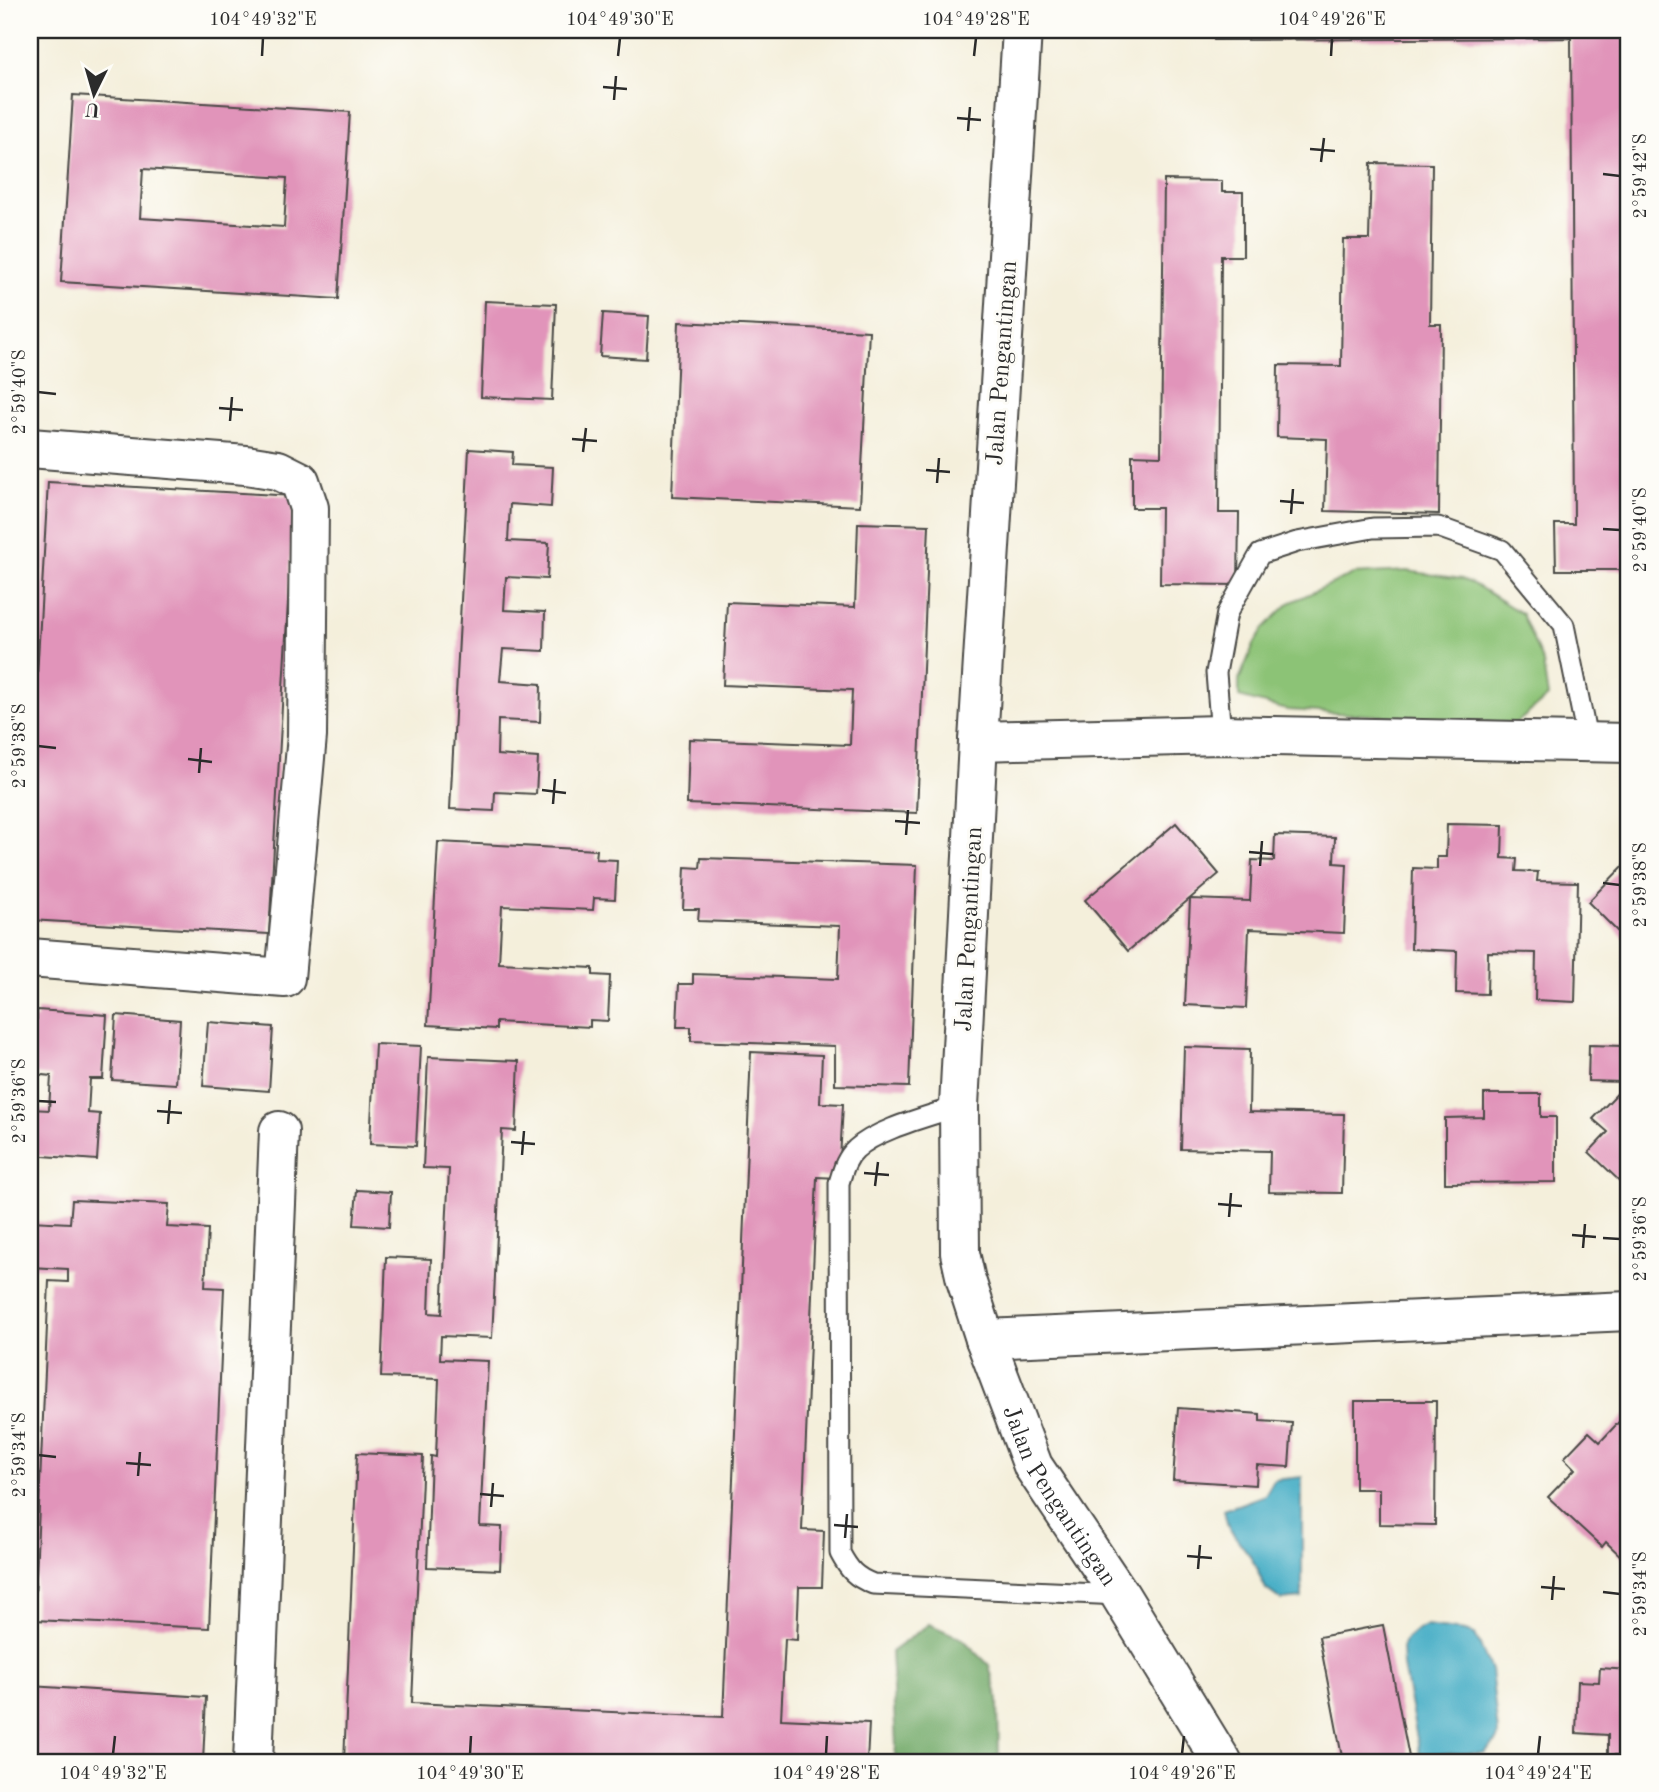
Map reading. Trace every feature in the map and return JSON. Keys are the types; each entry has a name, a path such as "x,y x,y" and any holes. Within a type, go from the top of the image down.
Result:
{"street":[{"name":"Jalan Pengantingan","path":"1012,31 958,1106 960,1253 985,1339 1034,1466 1120,1595 1222,1762"},
{"path":"30,448 278,470 300,481 309,508 307,736 285,978 30,958"},
{"path":"978,741 1221,735 1629,743"},
{"path":"253,1762 279,1131"},
{"path":"985,1339 1629,1311"}],"lane":[{"path":"1221,735 1216,673 1227,613 1260,554 1297,542 1373,528 1438,527 1502,550 1564,625 1588,743"},
{"path":"958,1106 870,1138 854,1150 844,1166 839,1183 840,1553 849,1570 858,1578 873,1584 1120,1595"}],"green space":[{"path":"1407,571 1462,579 1522,614 1543,663 1548,697 1515,724 1287,710 1239,697 1239,680 1254,644 1263,629 1289,603 1353,574"},
{"path":"929,1624 963,1639 989,1665 998,1700 999,1762 894,1762 896,1746 891,1652"}],"water":[{"path":"1302,1477 1302,1598 1281,1600 1266,1589 1251,1557 1228,1527 1224,1510 1265,1495 1274,1480"},
{"path":"1426,1626 1475,1634 1491,1670 1498,1732 1497,1741 1484,1753 1420,1754 1402,1648 1405,1640"}],"building":[{"path":"1214,30 1629,30 1629,515 1624,570 1556,570 1555,524 1574,524 1571,38 1214,40"},
{"path":"73,95 350,112 338,299 61,282","holes":["143,169 287,178 284,227 140,218"]},
{"path":"1371,163 1432,164 1430,324 1441,324 1439,514 1325,511 1327,439 1277,437 1278,365 1341,366 1343,239 1369,239"},
{"path":"1164,180 1222,181 1222,192 1243,192 1243,256 1221,256 1219,513 1239,513 1238,585 1160,584 1161,508 1132,508 1132,455 1161,456"},
{"path":"485,301 556,304 552,400 481,397"},
{"path":"603,313 649,316 646,359 600,356"},
{"path":"679,322 869,331 860,506 672,497"},
{"path":"469,449 513,452 512,465 553,467 551,507 510,504 508,541 549,543 547,579 506,577 504,610 545,612 544,651 503,649 500,681 541,684 540,722 498,720 497,755 538,758 536,794 495,792 494,811 450,809"},
{"path":"48,482 294,496 269,934 30,920 30,801"},
{"path":"858,523 929,525 917,813 687,804 689,739 850,745 852,690 723,685 727,602 855,607"},
{"path":"1176,823 1219,874 1128,951 1085,900"},
{"path":"1447,824 1503,825 1502,858 1517,859 1516,871 1538,872 1537,881 1578,882 1575,1002 1535,1000 1536,953 1488,952 1487,994 1456,993 1457,951 1411,949 1413,868 1437,869 1437,857 1446,857"},
{"path":"1275,835 1335,837 1334,863 1347,864 1344,933 1249,929 1246,1008 1185,1005 1190,899 1250,901 1252,860 1274,861"},
{"path":"438,842 597,850 596,859 617,860 615,899 594,898 593,910 502,906 499,963 593,968 593,975 610,976 608,1021 590,1020 590,1027 496,1022 496,1029 428,1025"},
{"path":"701,858 917,865 909,1087 835,1085 835,1046 691,1041 691,1027 677,1027 679,984 693,984 693,974 838,979 840,926 698,921 699,909 683,909 685,867 700,868"},
{"path":"1629,860 1629,943 1588,902"},
{"path":"37,1010 107,1015 103,1079 90,1079 88,1113 100,1114 97,1160 30,1155 31,1109 49,1110 51,1076 33,1074 34,1058 30,1058 30,1018 37,1019"},
{"path":"116,1015 180,1020 176,1084 112,1080"},
{"path":"208,1022 273,1027 269,1091 203,1086"},
{"path":"375,1044 421,1046 416,1146 370,1144"},
{"path":"1589,1045 1623,1046 1622,1082 1588,1081"},
{"path":"1184,1047 1250,1049 1249,1112 1344,1114 1342,1193 1269,1192 1270,1151 1181,1149"},
{"path":"751,1052 822,1055 820,1103 843,1104 839,1178 817,1177 802,1530 824,1531 822,1587 799,1587 797,1640 785,1639 781,1719 869,1723 867,1762 344,1762 357,1453 423,1456 412,1703 723,1717"},
{"path":"428,1057 519,1061 516,1131 502,1130 492,1338 441,1336 440,1359 488,1361 480,1526 502,1527 500,1570 427,1567 431,1456 436,1457 439,1379 381,1377 386,1257 431,1259 429,1313 442,1314 449,1169 423,1168"},
{"path":"1628,1082 1629,1190 1589,1152 1608,1132 1593,1119"},
{"path":"1484,1094 1541,1094 1541,1117 1556,1117 1556,1182 1445,1183 1445,1118 1484,1117"},
{"path":"357,1190 391,1192 389,1227 354,1225"},
{"path":"72,1200 169,1204 167,1227 208,1229 205,1287 224,1288 209,1628 34,1620 49,1281 68,1282 68,1269 30,1267 30,1221 70,1223"},
{"path":"1355,1401 1436,1401 1435,1525 1379,1524 1379,1489 1355,1489"},
{"path":"1178,1408 1260,1414 1260,1421 1292,1423 1289,1467 1257,1465 1256,1485 1173,1480"},
{"path":"1629,1411 1629,1564 1606,1542 1602,1547 1548,1497 1575,1469 1564,1458 1589,1432 1600,1442"},
{"path":"1383,1625 1410,1762 1343,1762 1319,1637"},
{"path":"1600,1668 1629,1670 1629,1762 1616,1762 1617,1755 1608,1755 1608,1735 1576,1733 1578,1681 1599,1682"},
{"path":"30,1686 206,1697 203,1762 30,1762"}]}
